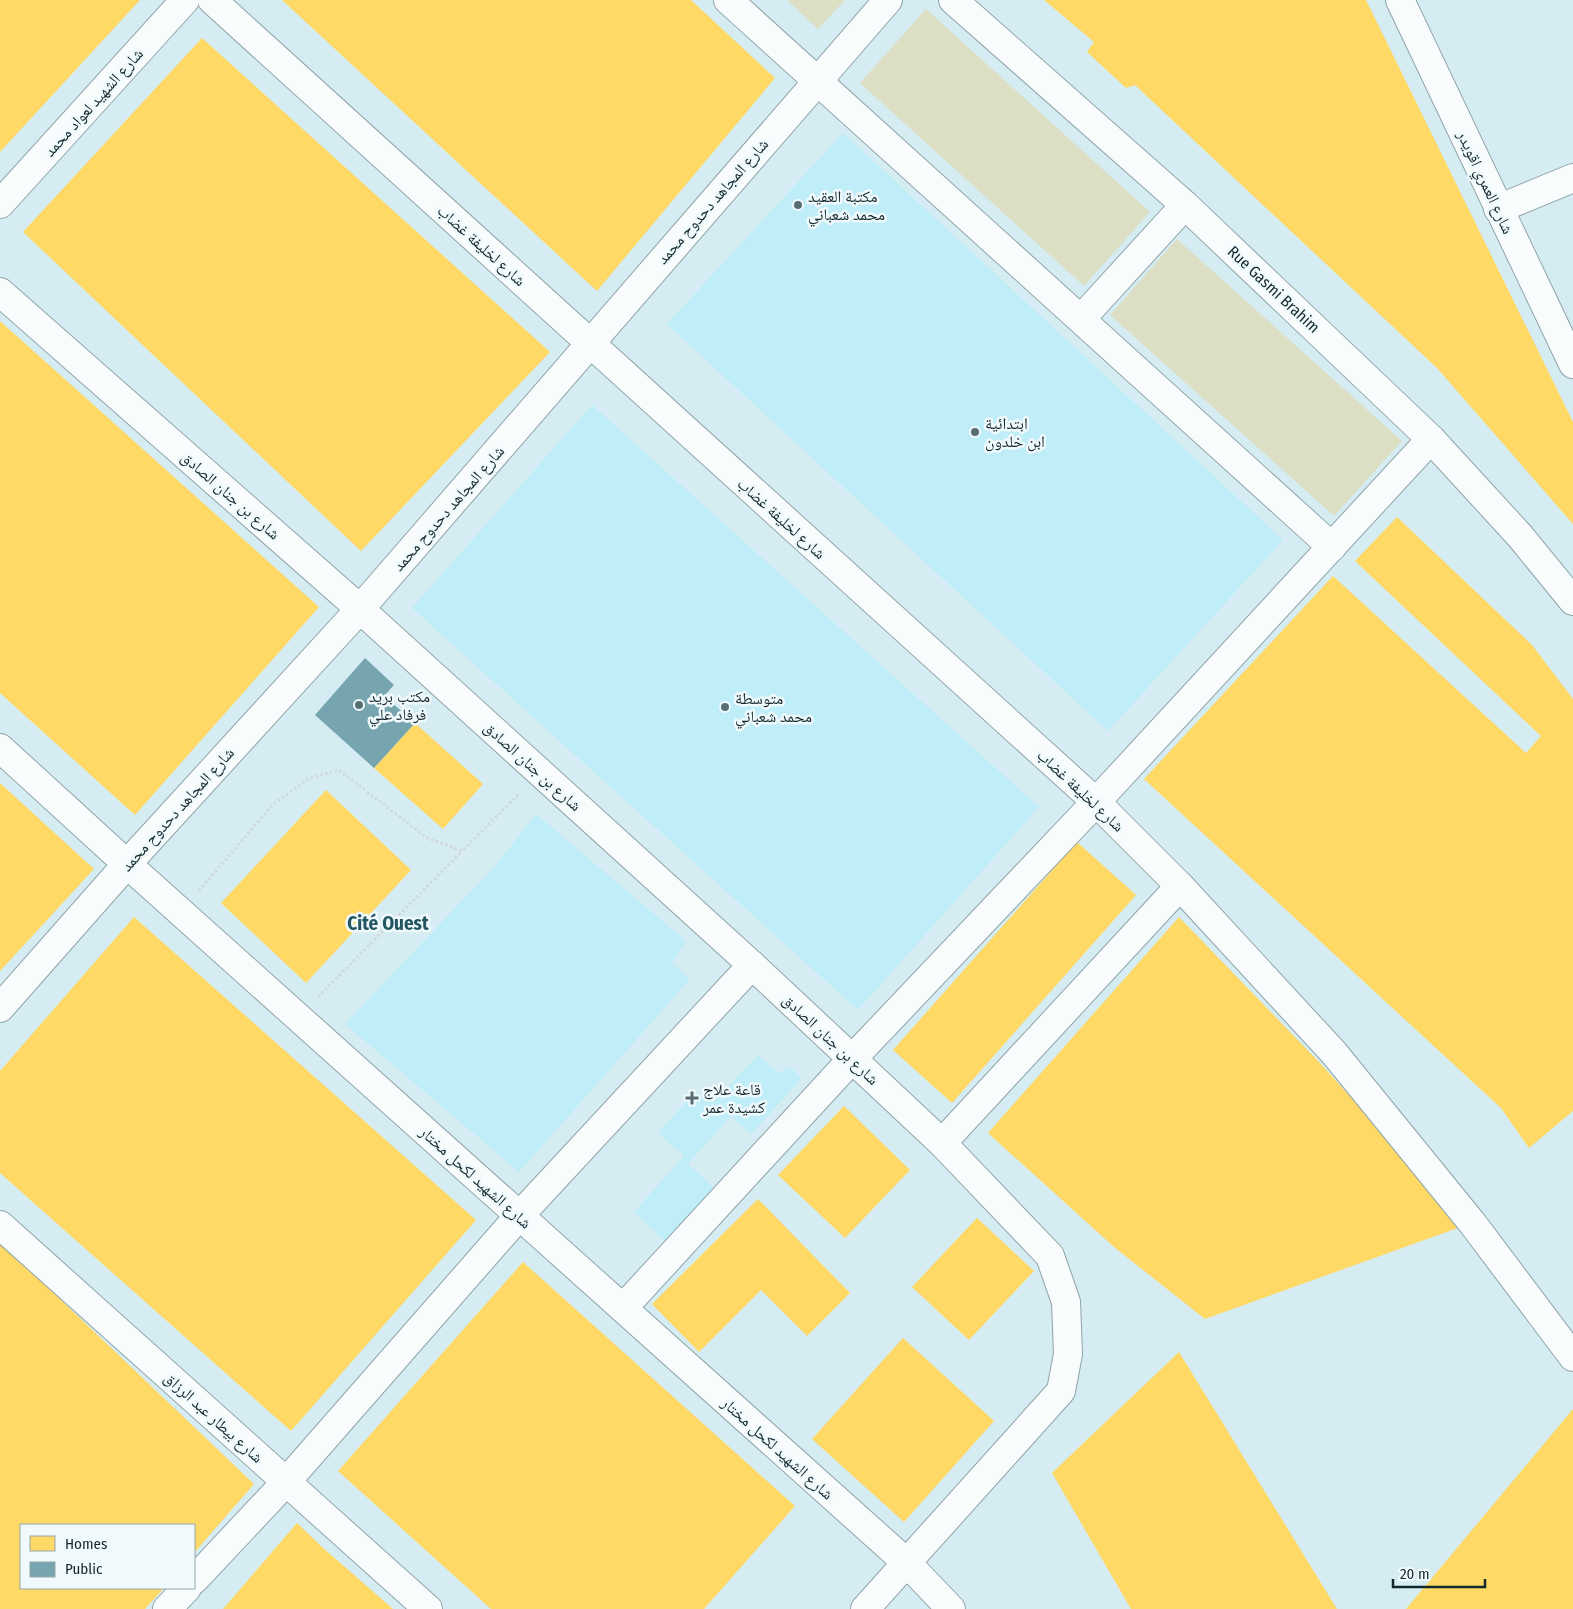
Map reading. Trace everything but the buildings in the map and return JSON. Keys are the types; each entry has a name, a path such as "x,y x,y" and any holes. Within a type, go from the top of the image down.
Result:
{"street":[{"name":"شارع الشهيد لعواد محمد","path":"0,204 185,0"},
{"name":"شارع لخليفة غضاب","path":"212,0 1096,802 1180,886 1334,1053 1468,1217 1573,1357"},
{"path":"728,0 1332,547"},
{"name":"شارع المجاهد دحدوح محمد","path":"0,1008 127,864 360,609 888,0"},
{"name":"Rue Gasmi Brahim","path":"952,0 1185,205 1431,439 1520,536 1573,601"},
{"name":"شارع العمري اقويدر","path":"1400,0 1573,364"},
{"path":"1498,209 1573,178"},
{"path":"1080,319 1185,205"},
{"name":"شارع بن جنان الصادق","path":"0,292 360,609 752,965 942,1143 1050,1256 1066,1302 1068,1354 1061,1391 906,1562"},
{"path":"623,1308 852,1059 1096,802 1431,439"},
{"name":"شارع الشهيد لكحل مختار","path":"0,748 298,1018 906,1562 951,1609"},
{"path":"942,1143 1180,886"},
{"path":"195,1579 286,1482 519,1216 752,965"},
{"name":"شارع بيطار عبد الرزاق","path":"0,1225 428,1609"},
{"path":"865,1609 906,1562"},
{"path":"167,1609 186,1589"}],"path":[{"path":"181,912 273,804 310,778 339,770 427,838 462,851"},
{"path":"298,1018 540,773"}],"shaded area":[{"name":"ابتدائية ابن خلدون","path":"843,133 1283,540 1108,731 667,324"},
{"name":"متوسطة محمد شعباني","path":"592,405 1039,807 858,1010 412,608"},
{"path":"536,814 686,941 672,963 690,979 519,1172 345,1024 496,865"},
{"path":"758,1055 778,1073 790,1067 802,1078 751,1134 731,1116 688,1164 714,1188 666,1242 634,1212 684,1156 658,1133 694,1093 713,1103"}],"green space":[{"path":"787,0 845,0 818,29"},
{"path":"926,9 1150,212 1084,286 860,83"},
{"path":"1177,239 1402,441 1334,516 1110,315"}],"place":[{"name":"مكتبة العقيد محمد شعباني","path":"798,205"},
{"name":"ابتدائية ابن خلدون","path":"975,432"},
{"name":"مكتب بريد فرفاد علي","path":"359,705"},
{"name":"متوسطة محمد شعباني","path":"725,707"},
{"name":"قاعة علاج كشيدة عمر","path":"692,1098"}],"district":[{"name":"Cité Ouest","path":"388,923"}]}
